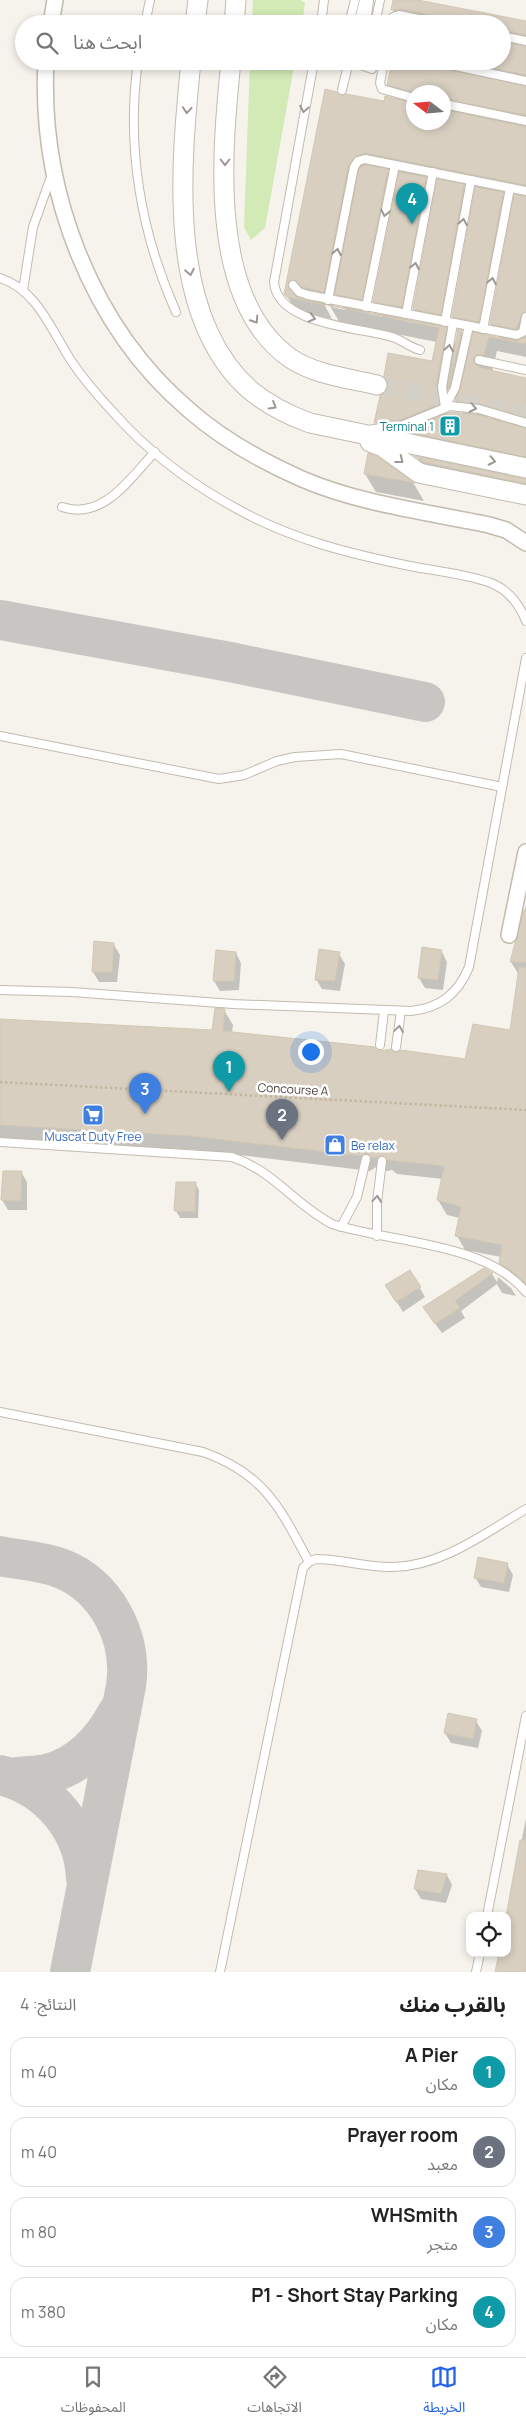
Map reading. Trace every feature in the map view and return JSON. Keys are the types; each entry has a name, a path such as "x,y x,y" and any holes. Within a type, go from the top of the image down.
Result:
{"street":[{"path":"52,15 55,0"},
{"path":"197,15 198,0"},
{"path":"235,15 236,0"},
{"path":"46,70 46,109 53,170 69,228 95,292 136,356 161,384 188,410 218,434 250,454 302,479 360,498 489,524 506,530 526,543"},
{"path":"190,70 185,147 185,232 193,283 209,332 221,355 234,373 250,390 268,404 288,415 310,423 526,468"},
{"path":"230,70 226,129 226,196 228,229 242,295 262,331 275,346 292,359 325,373 377,385"},
{"path":"341,430 383,447 419,473 526,495"},
{"path":"509,935 526,852"}],"lane":[{"path":"147,15 150,0"},
{"path":"322,15 324,0"},
{"path":"351,15 355,0"},
{"path":"360,15 364,0"},
{"path":"367,15 369,0"},
{"path":"377,15 380,0"},
{"path":"511,38 526,41"},
{"path":"137,70 134,132 140,194 154,254 176,312"},
{"path":"312,70 274,282 276,293 287,307 304,316 391,337 420,350"},
{"path":"342,90 347,70"},
{"path":"378,70 382,72 380,86 384,91 406,96"},
{"path":"477,70 526,80"},
{"path":"451,105 526,121"},
{"path":"328,300 355,164 365,159 526,191"},
{"path":"366,307 395,165"},
{"path":"23,290 33,227 53,170"},
{"path":"406,314 433,172"},
{"path":"445,407 442,387 449,323 471,180"},
{"path":"483,329 510,188"},
{"path":"0,278 23,290 35,303 73,363 114,414 155,452 220,499 283,532 351,553 492,583 513,598 526,621"},
{"path":"293,285 304,294 328,300 517,335 525,330 526,317"},
{"path":"445,407 455,388 469,326"},
{"path":"479,360 526,370"},
{"path":"341,430 396,427 445,407 467,406 526,423"},
{"path":"62,507 81,511 103,504 155,452"},
{"path":"0,990 72,992 233,1004 384,1011 424,1010 448,999 464,979 469,967 526,658"},
{"path":"0,736 219,779 244,775 295,757 341,754 502,787"},
{"path":"380,1045 384,1011"},
{"path":"396,1047 401,1011"},
{"path":"0,1142 232,1157 260,1169 314,1215 341,1227 475,1257 508,1273 526,1292"},
{"path":"341,1227 357,1197 366,1159"},
{"path":"377,1236 377,1202 382,1161"},
{"path":"0,1412 203,1452 219,1458 247,1474 270,1495 309,1562"},
{"path":"220,1972 304,1568 316,1558 392,1568 424,1563 454,1552 526,1509"},
{"path":"488,1912 526,1716"},
{"path":"476,1972 479,1957"}],"path":[{"name":"Concourse A","path":"0,1082 526,1110"}],"green space":[{"path":"253,0 300,0 305,3 303,15 252,15"},
{"path":"250,70 293,70 265,228 251,240 244,227"}],"building":[{"path":"393,0 418,0 495,15 429,15 400,9 391,10"},
{"path":"511,18 526,21 526,35 511,32"},
{"path":"511,44 526,46 526,75 502,70 511,70"},
{"path":"390,70 450,70 526,86 526,115 451,100 451,85 406,85 406,90 387,85"},
{"path":"325,89 337,92 341,96 346,94 384,101 385,96 406,101 406,130 451,130 451,111 526,127 526,185 366,153 356,156 348,166 324,292 302,287 294,280 288,284 289,289 297,297 326,305 287,297 284,294"},
{"path":"365,165 388,169 362,300 335,294 359,169"},
{"path":"399,172 426,177 402,307 373,302"},
{"path":"437,179 464,184 441,315 413,309"},
{"path":"475,187 503,192 479,322 452,317"},
{"path":"514,194 526,197 526,311 522,314 516,329 490,324"},
{"path":"328,305 447,327 436,386 439,404 400,420 374,423 380,396 385,393 388,387 384,376 388,353 432,361 439,328"},
{"path":"458,329 462,330 448,389 448,387"},
{"path":"473,332 516,341 526,337 526,344 489,337 484,355 477,355 473,359 475,364 481,368 526,378 526,417 480,404 455,401 460,389"},
{"path":"451,412 478,415 526,428 526,457 404,431"},
{"path":"368,453 378,457 415,483 364,474"},
{"path":"415,456 526,479 526,484 424,462"},
{"path":"524,910 526,910 526,962 510,962"},
{"path":"94,941 114,943 112,972 92,972"},
{"path":"422,947 442,950 438,980 418,978"},
{"path":"319,949 340,952 335,981 315,980"},
{"path":"216,950 236,952 234,981 213,981"},
{"path":"519,967 526,968 526,1284 512,1271 499,1263 502,1245 455,1236 461,1207 437,1200 444,1166 387,1160 383,1156 371,1158 367,1153 361,1156 191,1136 0,1125 0,1019 212,1030 215,1008 225,1009 223,1031 375,1047 380,1051 391,1049 396,1053 401,1050 465,1059 473,1024 510,1030"},
{"path":"3,1171 22,1171 21,1201 1,1200"},
{"path":"176,1182 196,1182 195,1212 174,1211"},
{"path":"484,1268 493,1273 455,1301 460,1308 435,1324 423,1307"},
{"path":"410,1270 421,1287 396,1302 385,1285"},
{"path":"478,1557 508,1563 504,1583 474,1578"},
{"path":"448,1713 477,1719 473,1739 444,1733"},
{"path":"520,1840 526,1840 526,1972 495,1972 498,1957 511,1957 511,1912 507,1912"},
{"path":"418,1870 447,1874 441,1894 414,1889"}],"taxiway":[{"path":"0,620 230,662 425,702"},
{"path":"0,1556 38,1562 60,1568 77,1576 91,1587 113,1616 121,1632 125,1650 126,1686 70,1972"},
{"path":"12,1778 47,1774 70,1765 98,1742 118,1712"},
{"path":"0,1775 33,1789 60,1812 71,1827 78,1843 84,1860 86,1878"}],"tunnel":[{"path":"377,385 526,415"}],"place":[{"name":"P1 - Short Stay Parking","path":"412,224"},
{"name":"Terminal 1","path":"450,426"},
{"name":"A Pier","path":"229,1092"},
{"name":"WHSmith","path":"145,1114"},
{"name":"Muscat Duty Free","path":"93,1115"},
{"name":"Prayer room","path":"282,1140"},
{"name":"Be relax","path":"335,1145"}]}
